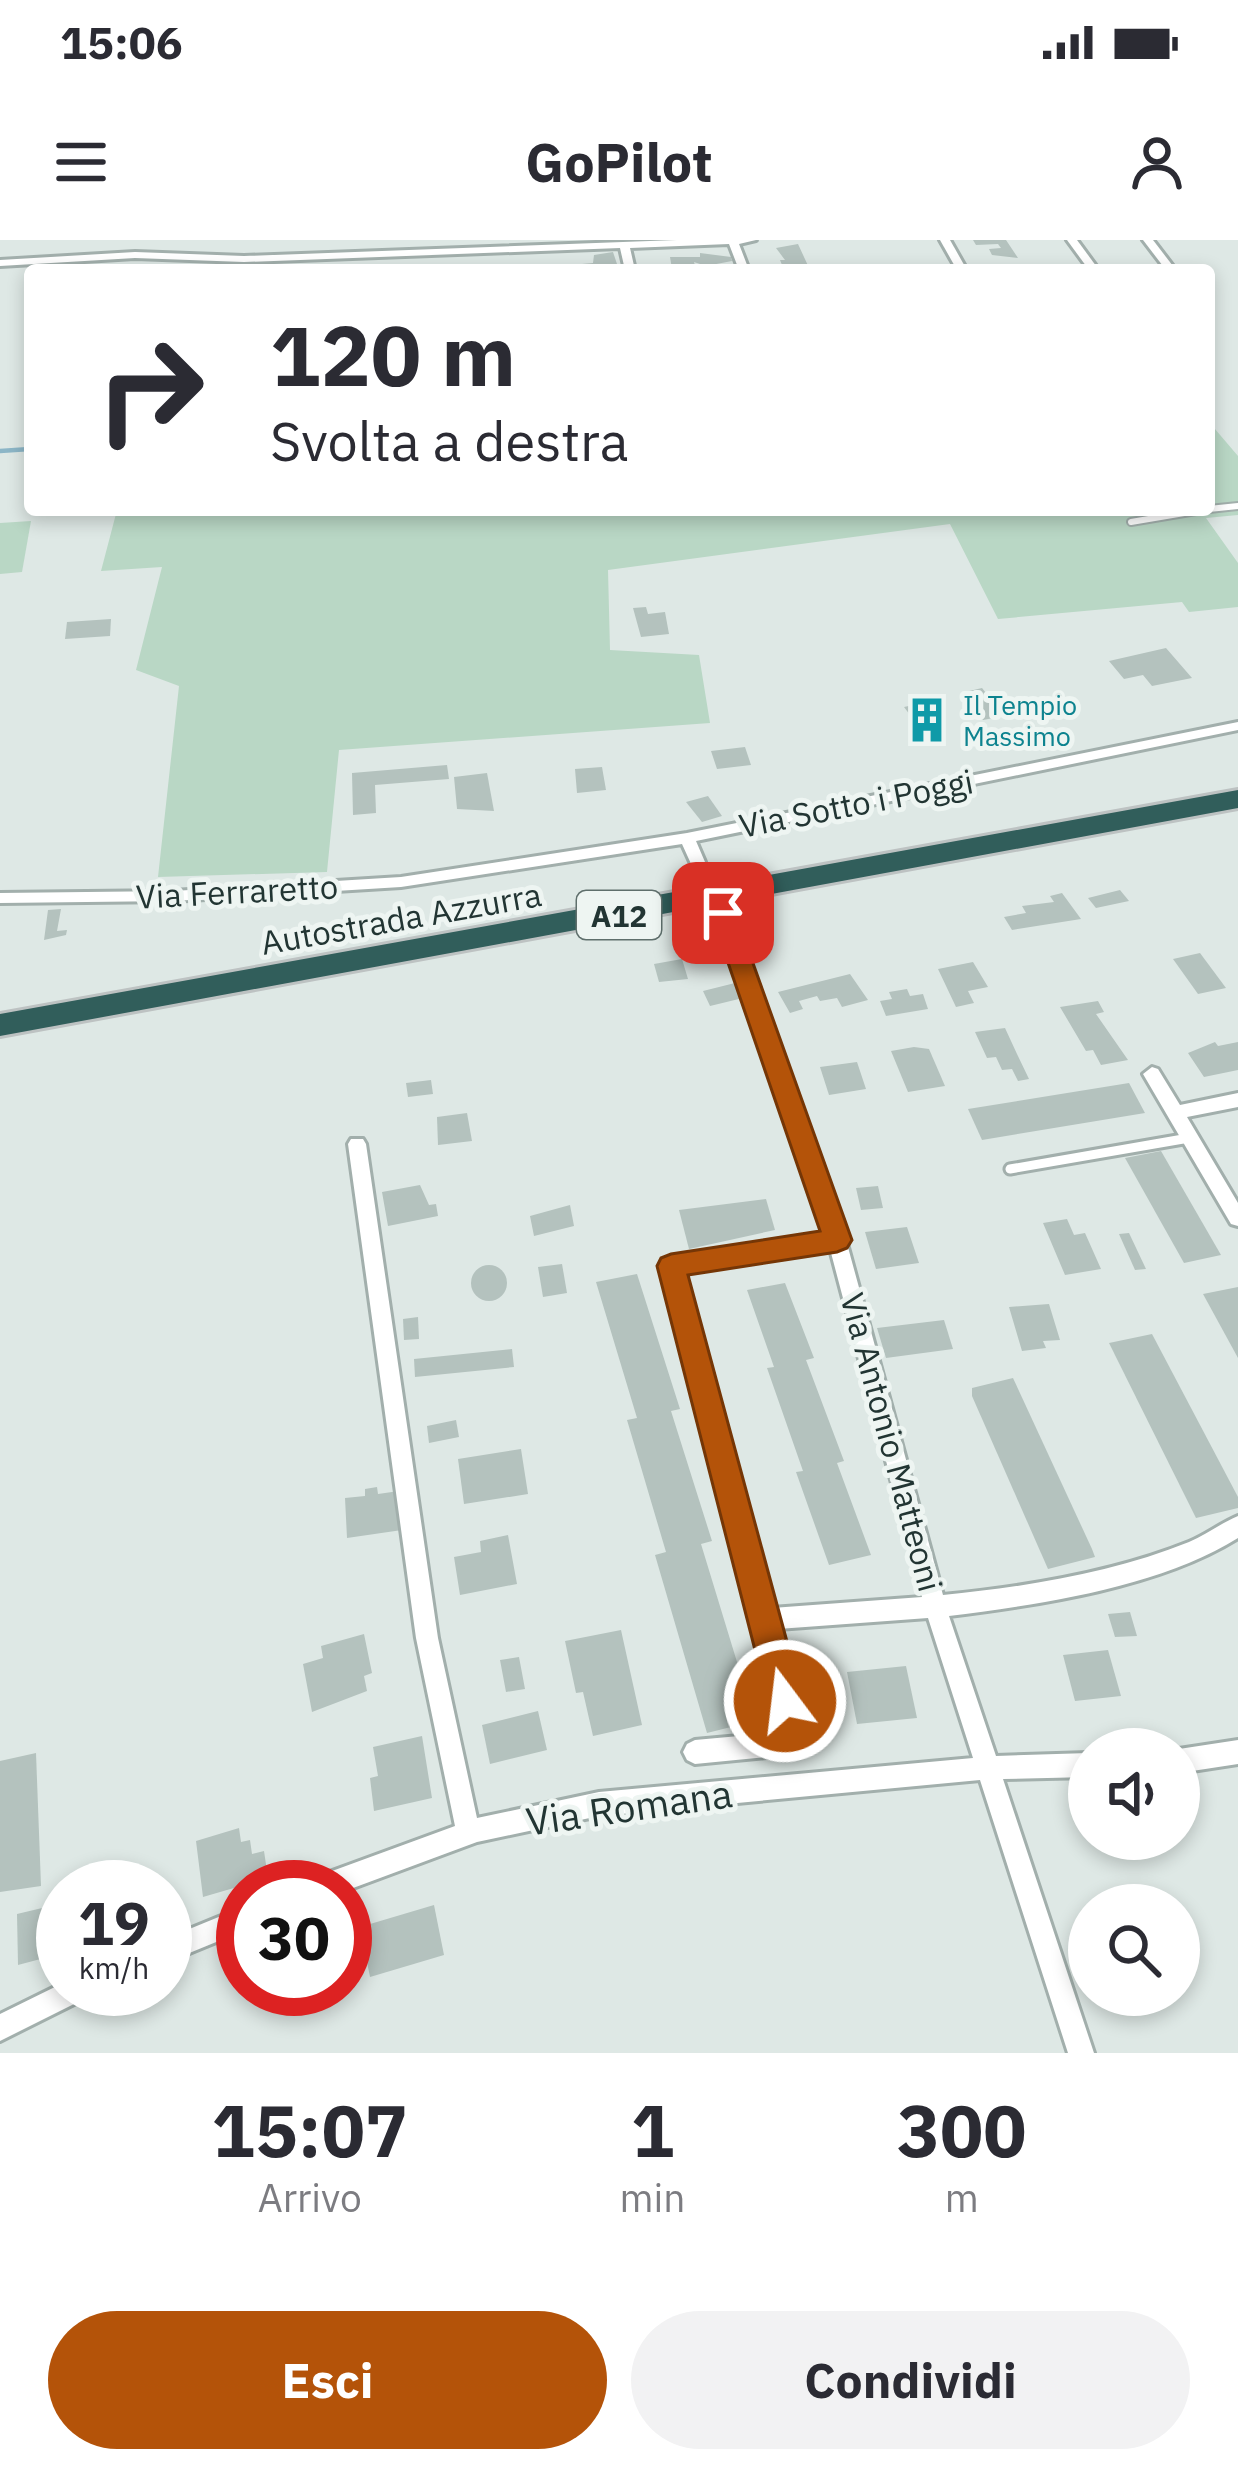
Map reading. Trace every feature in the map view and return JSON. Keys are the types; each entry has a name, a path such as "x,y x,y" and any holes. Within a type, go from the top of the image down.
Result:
{"highway":[{"name":"Autostrada Azzurra","path":"0,1002 446,926 1238,780"},
{"name":"Autostrada Azzurra","path":"0,1025 1238,799"}],"street":[{"path":"0,262 135,255 359,256 751,240"},
{"path":"1148,240 1166,264"},
{"path":"463,252 465,264"},
{"path":"359,256 360,264"},
{"name":"Via Sotto i Poggi","path":"686,838 1238,726"},
{"path":"686,838 698,862"},
{"name":"Via Ferraretto","path":"0,898 173,896 400,882 686,838"},
{"name":"Via Antonio Matteoni","path":"723,913 837,1240 937,1609 1081,2053"},
{"path":"1152,1074 1238,1219"},
{"path":"1174,1113 1238,1100"},
{"path":"357,1144 427,1638 469,1833"},
{"path":"694,1752 796,1742 671,1266 837,1240"},
{"path":"764,1619 937,1609 1079,1585 1168,1560 1238,1526"},
{"path":"1200,1758 1238,1752"},
{"name":"Via Romana","path":"372,1869 469,1833 599,1804 986,1768 1068,1766"},
{"path":"0,2028 36,2010"}],"lane":[{"path":"1131,522 1168,516"},
{"path":"1010,1169 1189,1138"}],"green space":[{"path":"1215,429 1238,456 1238,515 1206,518 1238,563 1238,607 1189,612 1182,602 998,619 950,524 608,570 610,650 699,655 710,723 339,750 327,872 158,877 179,686 136,670 162,567 101,571 115,516 1215,516"},
{"path":"31,521 22,572 0,574 0,523"}],"building":[{"path":"973,240 1006,240 1018,258 992,255 989,249 1001,248 998,244 976,245"},
{"path":"798,244 807,264 782,264 780,260 785,260 776,248"},
{"path":"613,252 617,264 582,264 593,263 594,255"},
{"path":"700,253 731,257 732,261 671,264 670,257 700,257"},
{"path":"646,607 648,614 665,612 669,634 641,637 633,608"},
{"path":"111,619 110,636 65,639 67,622"},
{"path":"1166,648 1192,678 1152,686 1143,675 1124,679 1109,661"},
{"path":"982,688 1004,716 983,720 961,693"},
{"name":"Il Tempio Massimo","path":"918,704 926,714 935,712 945,726 922,731 904,707"},
{"path":"745,747 751,765 717,769 711,751"},
{"path":"447,765 449,779 375,785 376,813 353,815 352,773"},
{"path":"602,767 606,790 577,793 575,769"},
{"path":"487,773 494,811 457,809 454,777"},
{"path":"708,796 722,816 702,822 686,802"},
{"path":"1120,890 1129,901 1096,908 1088,898"},
{"path":"1062,893 1081,919 1012,930 1004,917 1026,913 1022,906 1054,902 1050,896"},
{"path":"61,909 57,931 67,930 66,935 44,940 48,910"},
{"path":"1200,953 1226,988 1198,994 1173,959"},
{"path":"682,959 688,979 659,982 654,964"},
{"path":"973,962 988,987 968,991 974,1003 956,1007 938,969"},
{"path":"850,974 868,1000 842,1007 837,998 820,1001 817,996 799,1001 803,1009 790,1013 778,992"},
{"path":"735,983 743,998 710,1006 703,991"},
{"path":"907,989 910,996 923,994 928,1009 886,1016 880,1001 892,999 889,992"},
{"path":"1098,1001 1104,1012 1096,1014 1128,1060 1101,1065 1093,1050 1086,1051 1060,1007"},
{"path":"1005,1028 1029,1079 1018,1081 1012,1069 1002,1070 996,1057 987,1058 975,1032"},
{"path":"1215,1042 1218,1046 1238,1042 1238,1070 1204,1077 1188,1053"},
{"path":"929,1049 945,1086 908,1092 891,1051"},
{"path":"857,1062 866,1089 829,1095 820,1067"},
{"path":"431,1080 433,1094 408,1097 406,1083"},
{"path":"1129,1083 1145,1113 982,1140 968,1109"},
{"path":"467,1113 472,1141 438,1145 437,1117"},
{"path":"1161,1151 1221,1255 1184,1263 1125,1158"},
{"path":"420,1185 429,1205 436,1204 438,1216 388,1226 382,1192"},
{"path":"878,1186 883,1208 861,1210 856,1188"},
{"path":"766,1199 775,1230 689,1249 679,1210"},
{"path":"570,1205 574,1226 534,1236 530,1216"},
{"path":"1067,1219 1074,1235 1085,1233 1101,1269 1065,1275 1043,1223"},
{"path":"907,1227 919,1263 876,1269 865,1232"},
{"path":"1129,1233 1146,1269 1135,1270 1119,1234"},
{"path":"562,1264 567,1293 543,1297 538,1267"},
{"path":"489,1265 501,1271 507,1283 501,1295 489,1301 477,1295 471,1283 477,1271"},
{"path":"637,1274 680,1409 671,1411 712,1541 701,1544 755,1721 707,1733 655,1555 666,1552 627,1420 637,1418 596,1282"},
{"path":"785,1283 814,1358 806,1360 844,1461 837,1463 871,1555 829,1565 796,1472 803,1471 767,1368 774,1367 747,1290"},
{"path":"1238,1287 1238,1358 1203,1294"},
{"path":"1049,1304 1060,1340 1043,1341 1046,1348 1022,1351 1009,1307"},
{"path":"418,1317 419,1339 404,1340 403,1319"},
{"path":"944,1320 953,1349 886,1358 877,1328"},
{"path":"1152,1334 1238,1497 1238,1508 1196,1518 1109,1343"},
{"path":"512,1349 514,1367 415,1377 414,1359"},
{"path":"1013,1378 1095,1557 1048,1569 972,1396 972,1388"},
{"path":"456,1420 459,1437 429,1443 427,1426"},
{"path":"521,1449 528,1494 464,1504 458,1459"},
{"path":"377,1487 378,1494 399,1491 402,1530 347,1538 345,1498 365,1496 365,1489"},
{"path":"508,1535 517,1584 460,1595 454,1557 481,1552 480,1541"},
{"path":"1130,1612 1137,1636 1115,1637 1108,1614"},
{"path":"621,1630 642,1725 593,1736 583,1692 576,1693 565,1641"},
{"path":"364,1634 372,1673 364,1676 367,1691 312,1712 303,1664 323,1658 321,1646"},
{"path":"1108,1650 1121,1696 1075,1701 1063,1655"},
{"path":"519,1657 525,1689 506,1692 500,1660"},
{"path":"906,1666 917,1718 857,1724 847,1672"},
{"path":"538,1711 547,1750 490,1764 482,1725"},
{"path":"422,1736 432,1798 374,1811 370,1778 378,1776 373,1747"},
{"path":"36,1753 40,1860 36,1860 36,1887 0,1892 0,1761"},
{"path":"239,1828 241,1842 250,1840 252,1854 264,1851 265,1860 216,1860 216,1893 203,1897 196,1841"},
{"path":"434,1905 444,1955 372,1976 372,1923"},
{"path":"36,1909 36,1960 18,1965 17,1914"}],"waterway":[{"path":"0,451 24,449"}],"tunnel":[{"path":"697,862 723,913"}],"place":[{"name":"Il Tempio Massimo","path":"927,720"}],"route":[{"path":"723,913 837,1240 671,1266 785,1701"}]}
